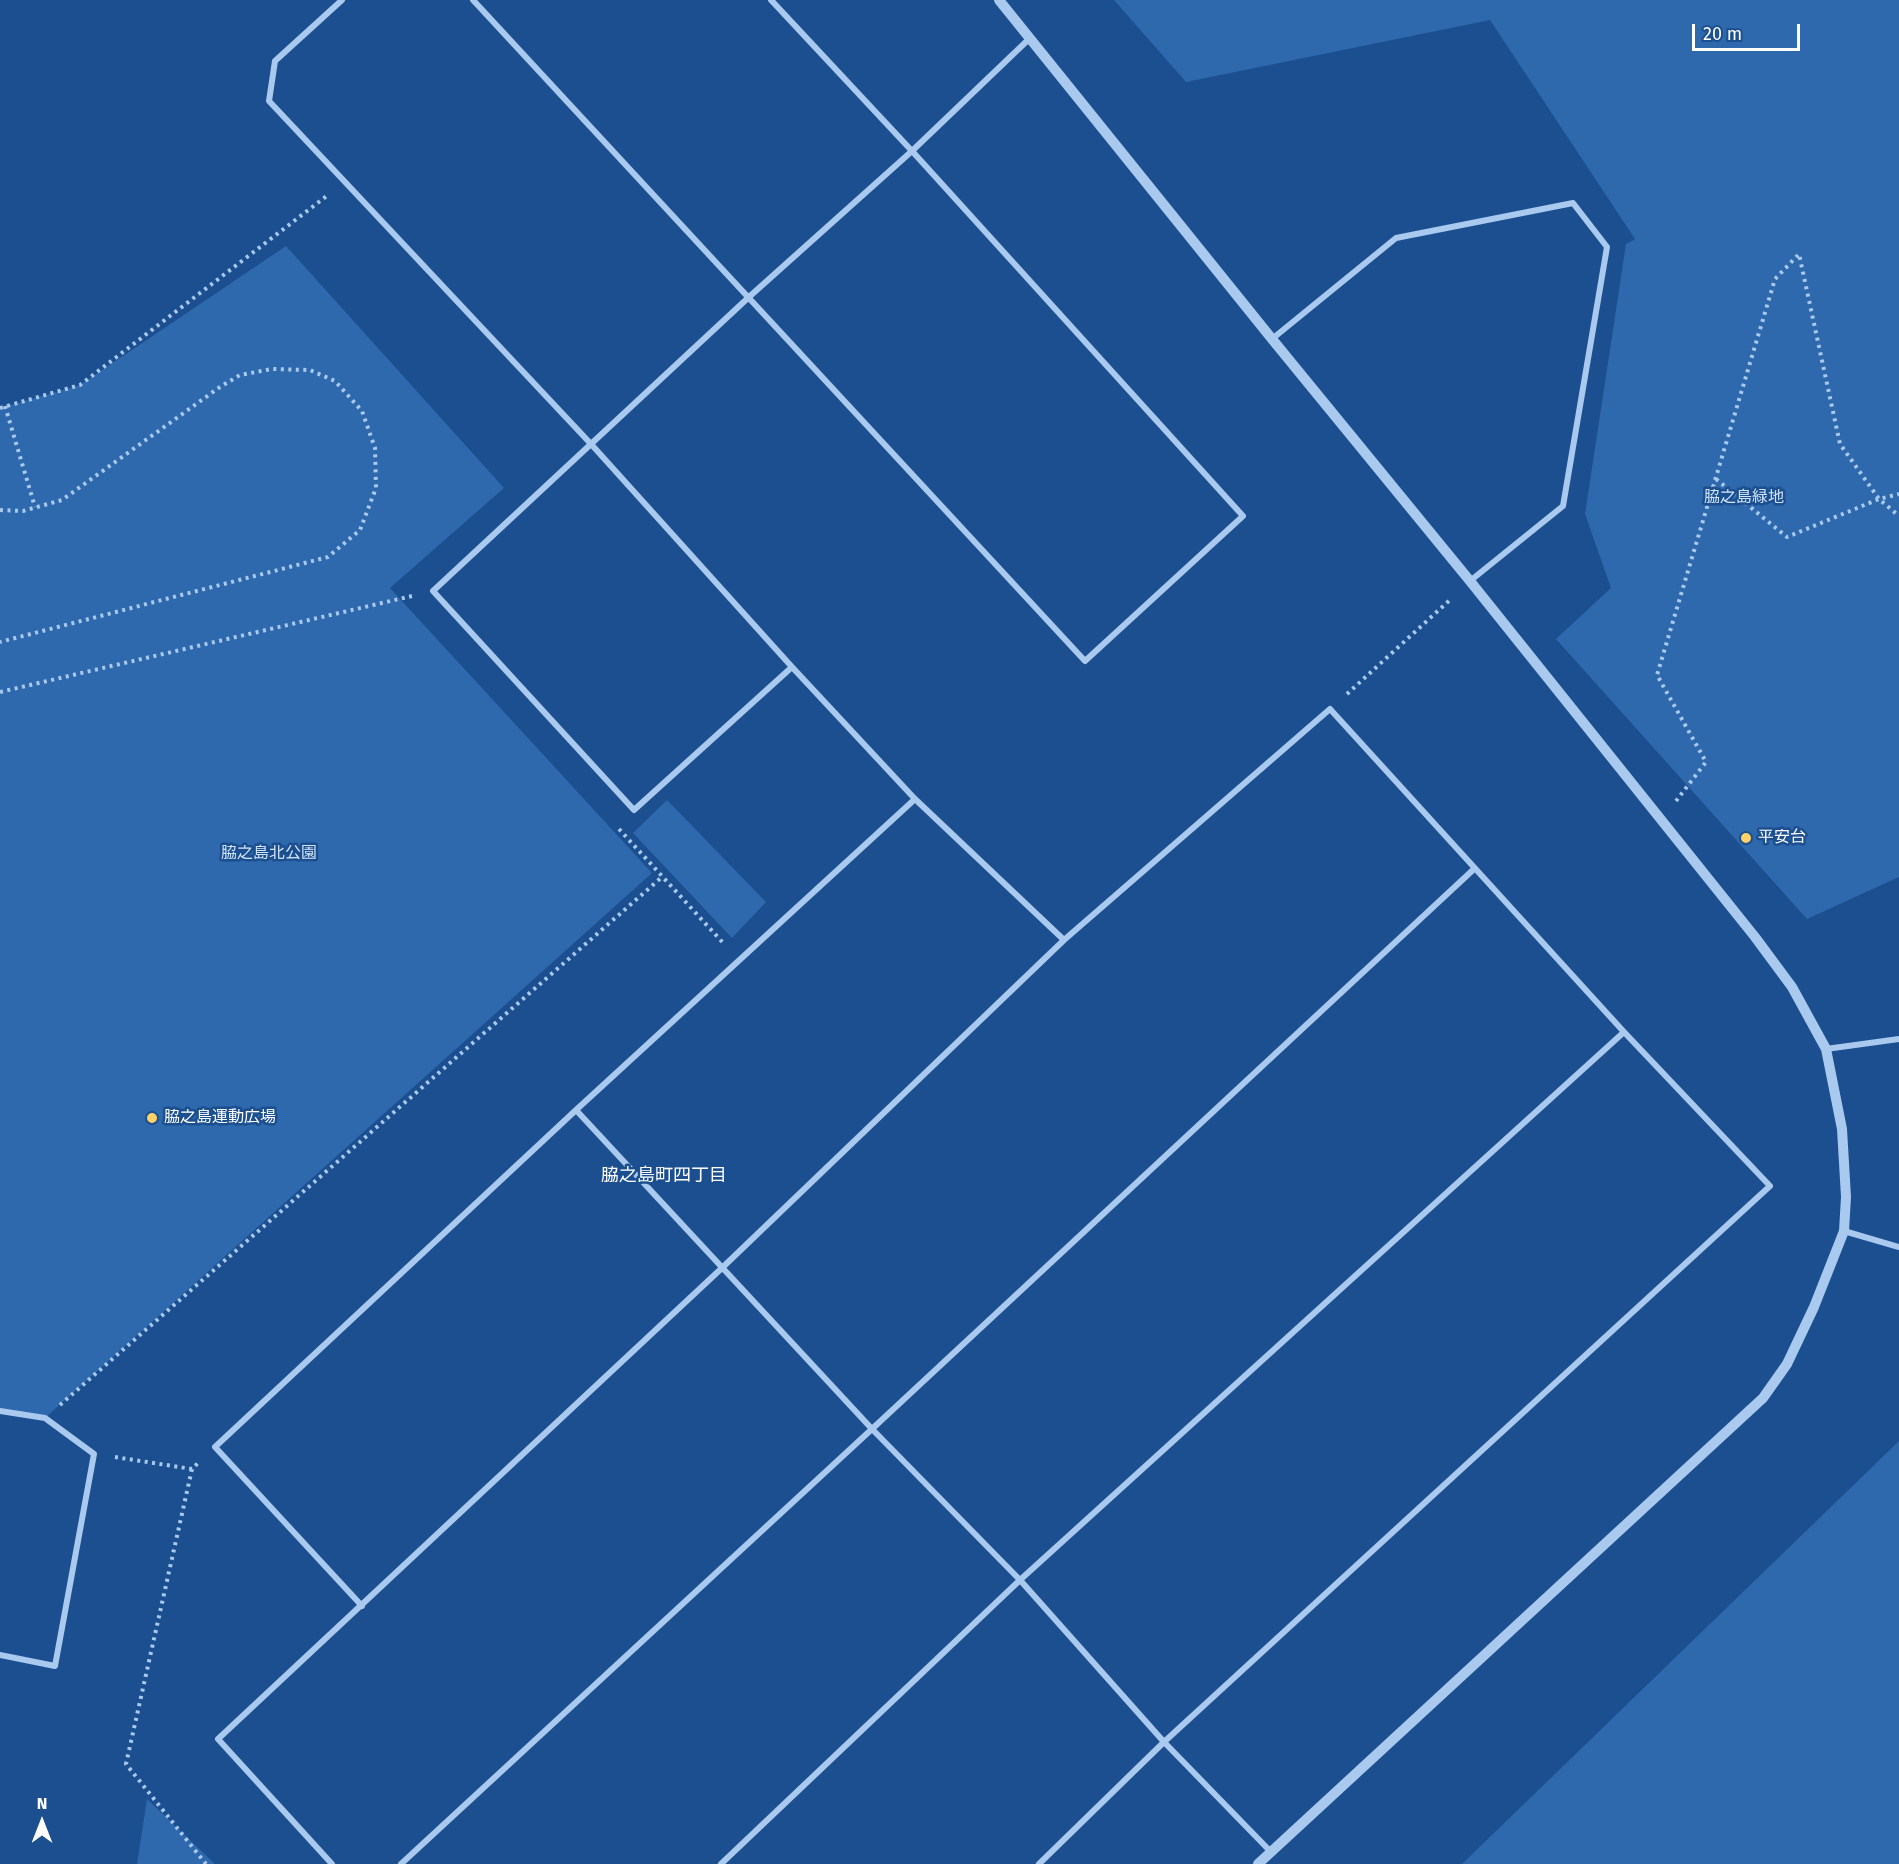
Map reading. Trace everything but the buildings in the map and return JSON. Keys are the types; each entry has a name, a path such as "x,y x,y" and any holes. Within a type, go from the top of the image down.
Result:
{"street":[{"path":"342,0 275,61 269,101 591,444 792,667 915,799 1064,940"},
{"path":"473,0 1085,661 1243,516 912,151 771,0"},
{"path":"999,0 1755,937 1792,987 1826,1049 1842,1129 1846,1197 1844,1231 1814,1306 1787,1364 1763,1398 1258,1864"},
{"path":"792,667 634,810 433,591 749,297 912,151 1029,39"},
{"path":"1272,339 1396,238 1573,203 1607,247 1563,506 1470,581"},
{"path":"332,1864 218,1738 723,1267 1064,940 1330,710 1624,1032 1770,1186 1164,1742 1039,1864"},
{"path":"362,1606 215,1447 576,1110 915,799"},
{"path":"400,1864 872,1430 1474,868"},
{"path":"721,1864 1020,1580 1624,1032"},
{"path":"1826,1049 1899,1039"},
{"path":"576,1110 872,1430 1020,1580 1164,1742 1271,1852"},
{"path":"1844,1231 1899,1247"},
{"path":"0,1411 45,1418 94,1454 55,1666 0,1654"}],"path":[{"path":"35,507 2,407 80,385 344,182"},
{"path":"1661,820 1706,762 1657,675 1775,279 1798,254 1840,444 1878,499 1899,516"},
{"path":"0,510 23,511 62,500 220,387 240,375 272,369 310,370 335,381 362,411 375,448 376,488 360,530 328,557 0,642"},
{"path":"1716,479 1787,537 1878,499 1899,494"},
{"path":"1330,710 1470,581"},
{"path":"0,692 433,591"},
{"path":"634,810 616,825 740,961"},
{"path":"45,1418 662,877"},
{"path":"207,1864 126,1764 192,1469 215,1447"},
{"path":"94,1454 192,1469"}],"green space":[{"name":"脇之島緑地","path":"1114,0 1899,0 1899,877 1807,919 1556,639 1611,588 1585,514 1626,244 1635,239 1490,20 1186,82"},
{"name":"脇之島北公園","path":"286,246 504,488 390,588 652,873 45,1418 0,1409 0,408 80,385"},
{"path":"667,800 766,902 732,938 633,833"},
{"path":"1899,1441 1899,1864 1462,1864"},
{"path":"147,1799 215,1864 137,1864"}],"place":[{"name":"平安台","path":"1746,838"},
{"name":"脇之島運動広場","path":"152,1118"}],"district":[{"name":"脇之島町四丁目","path":"664,1176"}]}
